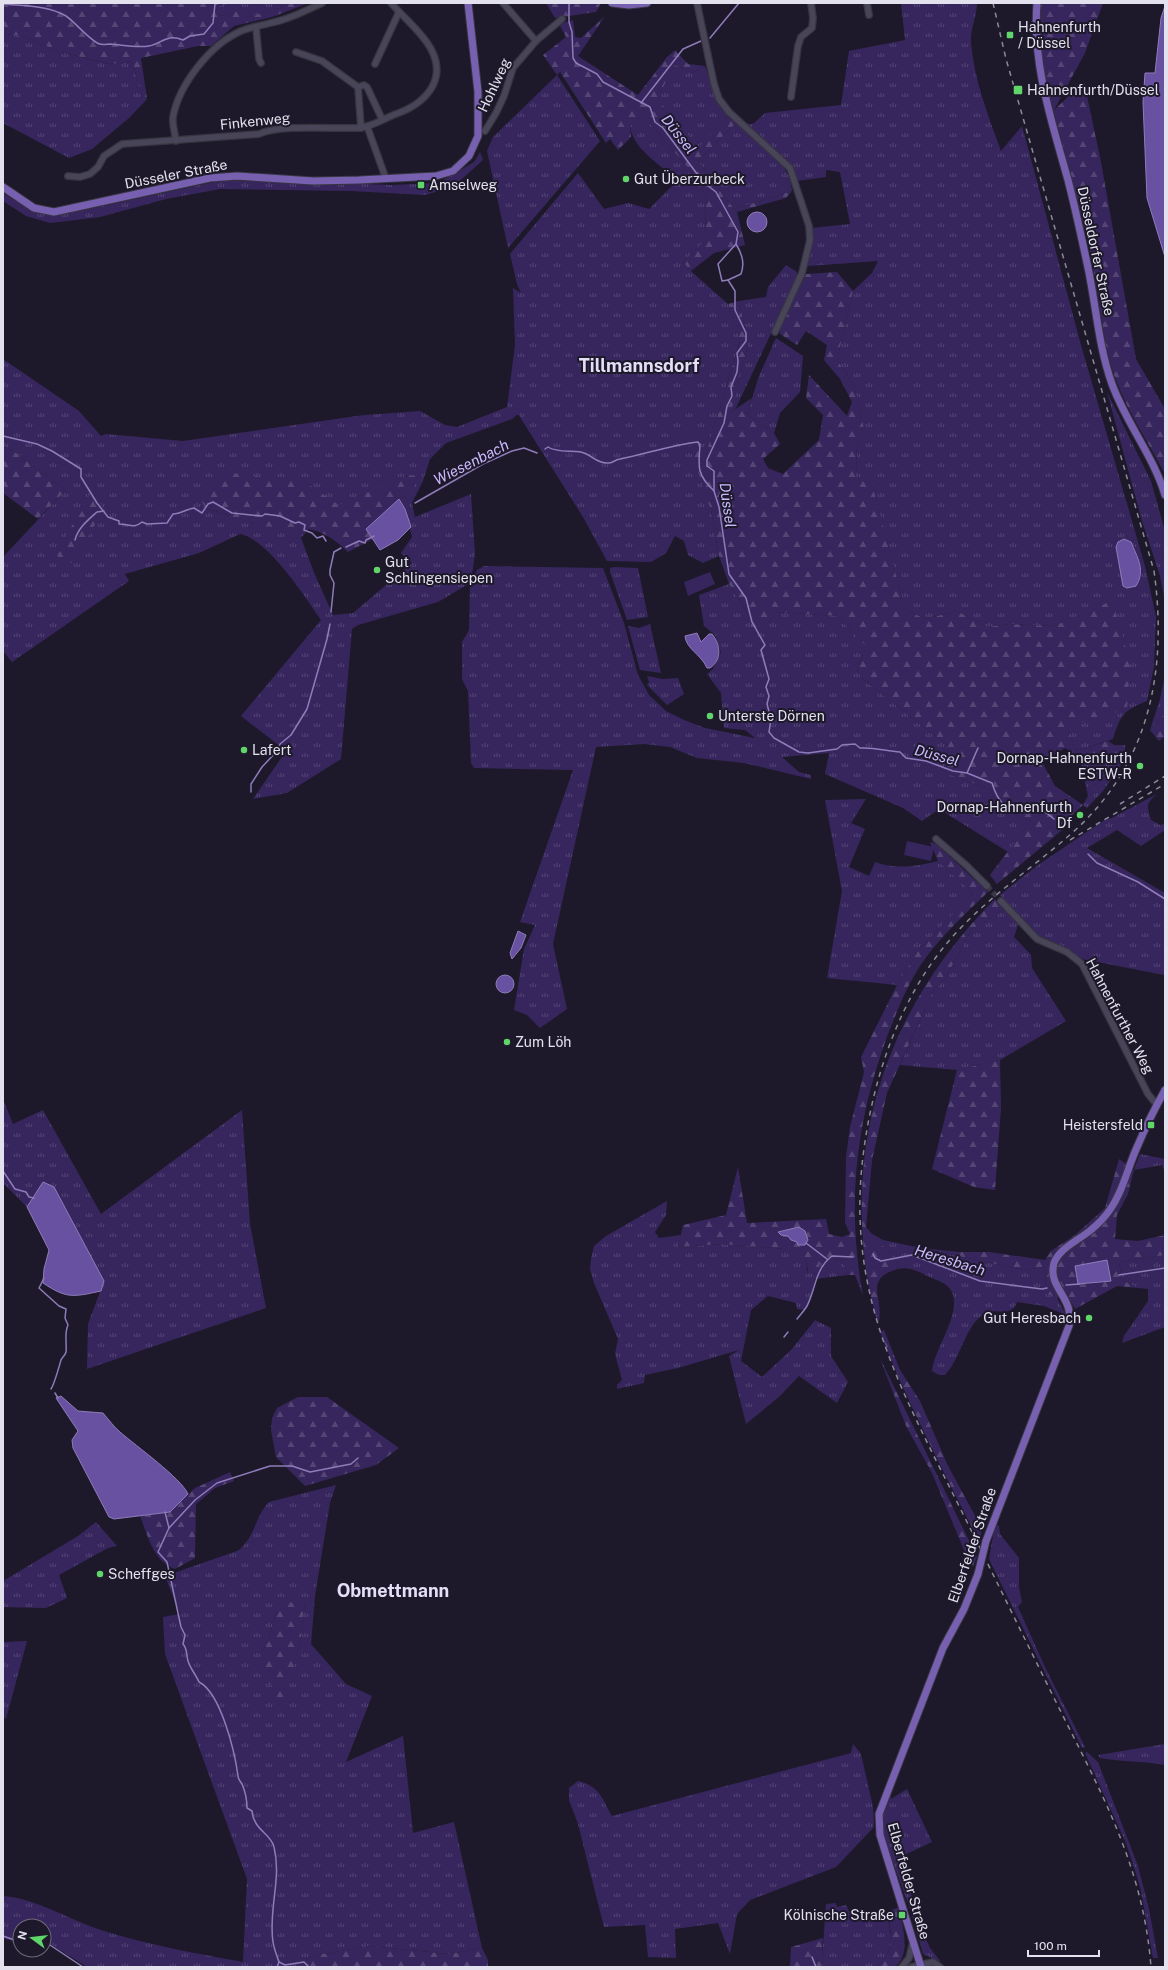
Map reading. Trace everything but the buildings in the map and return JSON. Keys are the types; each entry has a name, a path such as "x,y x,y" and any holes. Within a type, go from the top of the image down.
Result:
{"main road":[{"name":"Düsseler Straße","path":"3,187 34,208 54,212 210,178 237,176 313,181 386,179 446,174 463,163 476,145 479,130 478,92 468,3"},
{"path":"612,3 629,5 646,3"},
{"name":"Düsseldorfer Straße","path":"1037,3 1038,54 1043,91 1071,193 1088,270 1107,369 1124,411 1156,468 1165,495"},
{"path":"1161,1101 1165,1090"},
{"name":"Elberfelder Straße","path":"920,1966 880,1835 879,1814 943,1648 964,1609 978,1574 986,1541 1069,1326 1071,1315 1070,1308 1056,1284 1054,1271 1055,1261 1058,1255 1101,1221 1117,1198 1138,1145 1161,1101"}],"street":[{"path":"176,141 173,118 177,101 193,72 226,39 256,27 284,19 322,3"},
{"name":"Finkenweg","path":"68,176 80,177 90,174 98,167 104,156 118,146 259,134 276,129 364,127 410,109 421,101 431,88 436,74 435,60 430,48 391,3"},
{"path":"503,3 536,40"},
{"path":"697,3 714,84 719,99 729,112 790,168 809,226 810,240 802,273 775,332"},
{"path":"791,97 798,46 801,37 812,28 813,18 811,3"},
{"path":"867,3 870,15"},
{"path":"375,64 399,12"},
{"name":"Hohlweg","path":"485,131 504,96 513,68 536,40 562,19"},
{"path":"256,27 259,59 261,63"},
{"path":"296,52 322,61 349,78 358,87 364,127 386,179"},
{"path":"358,87 364,85 367,87 382,119"},
{"path":"936,839 987,886"},
{"name":"Hahnenfurther Weg","path":"1001,901 1038,940 1068,952 1082,964 1148,1094 1161,1101"},
{"path":"902,1967 909,1958 913,1940"},
{"path":"912,1967 933,1962 940,1967"}],"green space":[{"path":"3,3 232,3 219,6 219,15 227,16 243,8 251,11 248,17 283,7 288,3 309,3 272,17 234,26 211,46 198,46 141,58 147,99 142,96 132,61 110,64 61,52 22,36 3,34"},
{"path":"232,3 288,3 283,7 248,17 243,8 227,16 219,15 219,6"},
{"path":"546,3 601,3 596,12 555,18"},
{"path":"901,3 977,3 971,42 978,84 1001,151 1022,126 1081,345 1145,566 1156,617 1154,667 1147,701 1124,714 1118,724 1113,739 1080,750 1075,749 1067,727 1111,602 1054,626 1009,624 987,627 957,611 925,619 905,609 872,485 856,477 857,441 864,428 854,385 837,360 853,291 872,273 878,261 808,266 811,228 850,224 840,172 826,170 826,177 797,181 789,162 745,124 753,124 765,113 841,105 849,51 905,40"},
{"path":"1041,3 1103,3 1085,53 1054,110 1084,82 1101,162 1136,359 1165,409 1165,474 1126,404 1111,366 1102,324 1090,252 1054,112 1046,77 1041,41"},
{"path":"605,16 578,56 638,95 667,57 675,50 688,64 705,66 692,73 675,64 657,99 699,147 728,116 736,123 698,161 734,209 792,191 786,198 737,212 745,245 714,253 691,271 683,262 705,241 706,195 691,171 643,116 630,126 631,137 618,150 610,139 606,143 560,72 557,75 543,55 566,37 559,24 573,20 575,37 581,38"},
{"path":"3,34 22,36 61,52 109,64 132,61 142,96 147,99 129,118 92,149 69,158 3,123"},
{"path":"675,64 692,73 705,66 718,101 728,116 699,148 656,99"},
{"path":"557,75 600,141 508,248 487,151 493,137"},
{"path":"643,116 691,171 706,195 705,241 683,262 693,273 728,304 740,340 703,465 692,431 711,510 719,556 703,563 688,555 684,541 675,536 666,553 651,562 607,561 583,517 518,414 512,419 446,443 430,459 423,481 412,503 415,517 471,494 475,554 471,581 477,570 484,566 603,568 624,623 638,675 649,695 666,711 705,728 755,738 745,730 724,728 721,693 707,674 713,669 721,652 715,635 704,626 699,595 729,584 747,613 764,628 777,612 837,616 866,646 857,671 864,680 948,746 946,773 989,789 1000,808 1031,821 1008,852 939,809 922,821 903,808 825,774 829,753 782,757 799,772 811,775 811,779 744,763 697,758 670,747 644,744 596,747 553,944 567,1009 540,1028 527,1015 514,1010 524,949 535,925 520,922 573,770 474,768 471,763 468,691 462,679 462,642 469,630 470,583 438,602 358,625 352,629 341,759 287,793 253,799 286,751 241,716 321,620 296,584 274,557 251,538 240,534 199,553 125,574 129,581 12,662 3,651 3,557 66,490 12,450 3,447 3,359 79,411 101,436 106,434 183,441 364,415 420,411 445,425 457,427 507,407 515,345 513,288 521,293 517,284 510,254 578,173 604,209 628,203 649,209 677,181 636,142 632,135 630,126","holes":["408,475 410,494 399,499 405,509 412,537 401,553 412,563 353,613 333,615 315,575 301,538 309,528 253,523 205,508 306,483 339,506"]},
{"path":"736,123 772,152 786,170 792,191 734,209 698,161"},
{"path":"480,152 483,160 453,187 425,195 351,191 220,189 166,199 100,217 50,223 26,216 3,201 3,193 38,212 62,214 219,181 251,180 392,185 438,183 474,162"},
{"path":"786,265 797,272 797,278 736,408 730,413 748,345 739,301 766,297 768,287"},
{"path":"837,272 853,291 837,360 854,385 864,428 857,441 856,477 872,484 905,609 925,619 957,611 987,627 1009,624 1054,626 1111,601 1117,616 1130,664 1127,709 1067,727 1075,749 1080,750 1108,741 1114,745 1125,745 1125,759 1093,761 1080,757 1065,748 1042,762 1055,786 1083,805 1070,817 1073,821 997,884 990,875 1031,821 1000,808 989,789 946,773 948,746 864,680 857,671 866,646 837,616 777,612 764,628 753,633 747,613 729,584 719,556 711,510 685,433 692,430 703,464 740,341 728,304 739,301 748,344 731,412 752,398 747,414 774,433 780,444 763,459 768,468 783,474 819,440 823,415 806,398 809,375 847,416 852,402 840,379 824,360 827,345 806,331 797,345 780,334 780,329 806,274"},
{"path":"776,338 803,356 800,392 780,413 774,433 747,414 759,376"},
{"path":"1107,392 1151,481 1165,531 1165,602 1160,576 1142,521"},
{"path":"3,447 12,450 66,490 38,519 3,493"},
{"path":"232,473 306,483 339,505 408,475 419,476 410,494 399,499 366,529 373,539 348,552 336,541 313,530 267,526 205,508 200,497"},
{"path":"93,489 104,510 72,563 55,555"},
{"path":"610,568 638,568 648,617 627,620 610,572"},
{"path":"710,572 715,584 688,596 684,582"},
{"path":"650,624 661,673 640,670 628,626 639,628"},
{"path":"1165,675 1165,713 1150,730 1160,699"},
{"path":"647,676 662,679 678,678 684,694 667,705 647,685 649,682"},
{"path":"1165,713 1165,736 1159,741 1150,730"},
{"path":"1080,758 1100,762 1125,759 1103,791 1087,808 1083,805 1088,796"},
{"path":"1157,794 1150,800 1148,806 1151,820 1160,825 1165,824 1165,830 1141,846 1117,830 1087,848 1165,893 1164,975 1082,959 1018,925 1014,937 1031,955 1032,968 1066,1021 1000,1060 957,1070 900,1065 933,991 945,979 972,929 1004,910 1006,901 1000,895 1038,865 1109,817 1110,819"},
{"path":"866,799 851,823 865,829 849,867 869,876 875,862 899,867 915,866 938,861 973,893 918,951 897,985 827,978 842,891 825,800"},
{"path":"907,841 934,847 931,861 904,855"},
{"path":"930,842 936,844 988,892 945,934 922,963 899,1006 877,1066 868,1099 857,1163 855,1228 863,1296 855,1275 848,1275 843,1260 822,1258 818,1269 809,1274 805,1257 785,1249 722,1244 678,1247 683,1225 726,1215 738,1167 747,1223 826,1219 829,1234 842,1237 850,1234 845,1223 846,1157 850,1127 864,1072 861,1057 897,985 918,951 973,893 938,861"},
{"path":"995,899 1004,910 972,929 945,979 933,991 887,1093 872,1160 866,1227 870,1241 886,1248 892,1253 897,1262 898,1269 887,1273 880,1278 877,1291 880,1315 878,1324 868,1282 862,1222 863,1170 871,1120 884,1072 903,1025 928,981 959,939"},
{"path":"1000,1060 1001,1108 995,1190 974,1187 932,1169 957,1070"},
{"path":"3,1099 13,1124 43,1110 101,1214 242,1110 250,1224 266,1308 87,1369 88,1324 104,1281 43,1182 27,1207 3,1183"},
{"path":"1140,1154 1165,1159 1165,1173 1162,1165 1134,1170"},
{"path":"1119,1159 1134,1170 1128,1194 1117,1215 1115,1239 1138,1241 1165,1235 1165,1255 1119,1262 1122,1280 1138,1288 1117,1286 1075,1309 1066,1293 1057,1298 1046,1293 1045,1267 1024,1270 921,1248 959,1252 989,1252 1045,1260 1051,1251 1075,1235 1105,1208"},
{"path":"667,1201 666,1215 655,1232 659,1238 681,1235 678,1247 722,1244 785,1249 805,1256 808,1274 822,1258 843,1260 848,1275 815,1279 808,1306 803,1310 797,1309 796,1303 768,1296 751,1310 741,1361 762,1377 792,1349 815,1320 831,1328 831,1356 848,1382 837,1403 799,1376 780,1396 746,1424 729,1356 739,1350 678,1368 645,1375 644,1383 617,1389 617,1385 622,1380 615,1354 618,1339 594,1283 590,1269 594,1246 606,1236"},
{"path":"866,1227 872,1234 883,1240 1024,1270 1045,1267 1046,1292 1057,1298 1066,1315 1044,1306 1017,1302 1015,1307 1008,1311 986,1312 970,1329 955,1361 945,1375 939,1375 932,1371 954,1307 954,1298 950,1289 942,1282 915,1270 907,1268 898,1269 895,1257 889,1250 869,1241"},
{"path":"1165,1255 1165,1327 1122,1343 1124,1336 1148,1301 1148,1289 1138,1288 1122,1280 1119,1262"},
{"path":"884,1330 900,1370 920,1401 948,1466 978,1521 983,1520 980,1543 927,1439 903,1386 880,1332"},
{"path":"879,1356 977,1557 973,1566 966,1555 932,1473 906,1426"},
{"path":"298,1397 327,1397 399,1448 376,1465 305,1486 276,1457 271,1430 272,1418 277,1408"},
{"path":"230,1472 234,1481 215,1488 196,1504 195,1558 175,1569 161,1560 152,1547 140,1516 170,1512 195,1488"},
{"path":"336,1485 330,1503 315,1596 311,1644 346,1684 372,1696 346,1762 403,1736 413,1833 454,1822 482,1948 450,1954 370,1946 316,1955 306,1959 306,1967 87,1967 52,1945 52,1918 12,1918 12,1941 3,1938 3,1896 28,1901 88,1926 136,1940 243,1962 247,1879 165,1654 163,1617 180,1614 165,1576 237,1551 243,1547 251,1535 264,1508 269,1502","holes":["305,1603 300,1644 292,1669 262,1652 269,1639 276,1611"]},
{"path":"96,1522 117,1546 108,1548 59,1575 67,1598 46,1608 3,1607 3,1581 78,1536"},
{"path":"995,1524 999,1526 1000,1534 1019,1558 1019,1587 1022,1602 1018,1607 1044,1665 1085,1747 1082,1748 989,1559"},
{"path":"291,1602 305,1603 300,1644 284,1697 277,1698 262,1666 262,1652 269,1639 276,1611"},
{"path":"27,1641 6,1719 3,1716 3,1642"},
{"path":"853,1744 861,1754 873,1807 874,1827 836,1867 750,1900 737,1914 730,1954 718,1923 675,1929 676,1958 648,1957 645,1925 604,1927 578,1824 569,1800 569,1788 578,1781 591,1786 600,1794 612,1816 851,1753"},
{"path":"1165,1744 1165,1765 1100,1758 1098,1755"},
{"path":"1087,1752 1098,1762 1138,1866 1149,1909 1158,1958 1153,1958 1141,1891 1126,1843 1085,1753"},
{"path":"907,1789 932,1842 900,1857 922,1930 930,1948 941,1962 923,1954 910,1909 885,1840 881,1823 883,1810 891,1793 891,1799"},
{"path":"836,1903 837,1907 846,1905 853,1919 887,1912 892,1942 886,1957 875,1967 824,1967 822,1960 826,1904"},
{"path":"899,1907 904,1931 905,1947 903,1955 895,1967 875,1967 887,1954 890,1948 891,1936 887,1912"},
{"path":"823,1938 822,1960 824,1967 790,1967 791,1947"},
{"path":"370,1946 450,1954 482,1948 488,1960 488,1967 306,1967 306,1959 316,1955"}],"shaded area":[{"path":"1165,6 1165,257 1147,198 1143,102 1145,73 1155,73 1161,18"},
{"path":"757,212 764,215 767,222 764,229 757,232 750,229 747,222 750,215"},
{"path":"399,499 405,509 411,527 398,540 380,550 366,529"},
{"path":"1124,539 1131,542 1140,564 1139,580 1136,586 1127,588 1123,586 1116,547 1118,542"},
{"path":"697,633 701,642 709,634 712,634 717,643 719,652 717,661 710,668 707,668 686,641 685,636"},
{"path":"518,931 526,935 521,948 512,959 510,953"},
{"path":"501,975 509,975 514,980 512,991 509,993 501,993 496,988 496,980"},
{"path":"43,1182 54,1187 104,1281 101,1291 84,1295 70,1295 58,1292 43,1283 44,1269 49,1250 27,1207"},
{"path":"799,1227 805,1231 808,1240 805,1245 798,1245 797,1242 791,1240 788,1236 781,1235 778,1232"},
{"path":"1107,1260 1111,1281 1078,1284 1075,1266"},
{"path":"61,1396 78,1411 103,1413 118,1430 177,1480 188,1494 170,1512 114,1519 109,1517 73,1448 72,1440 78,1431 56,1398"}],"waterway":[{"path":"3,4 43,8 59,12 66,16 97,43 139,47 153,45 168,38 183,40 190,36 204,34 213,23 215,4 220,3"},
{"name":"Düssel","path":"569,3 569,22 572,32 573,58 576,63 597,74 603,82 650,107 655,122 663,128 703,182 716,192 738,232 736,244 718,264 722,281 728,280 735,291 735,310 746,333 746,341 737,353 737,372 731,387 732,396 727,406 724,423 707,460 707,466 714,471 714,491 719,507 729,574 746,598 752,622 765,645 761,650 769,679 766,687 769,696 767,704 771,719 769,732 774,738 799,752 808,753 837,749 842,745 855,744 860,748 900,752 906,758 926,761 953,771 967,773 992,783 996,794 1006,805 1011,807 1041,810 1054,819"},
{"path":"710,38 739,3"},
{"path":"641,103 683,49 701,41"},
{"path":"728,280 741,274 743,266 740,251 736,244"},
{"name":"Wiesenbach","path":"3,436 37,444 52,451 81,469 81,477 97,503 108,517 119,521 119,524 134,526 142,522 147,524 167,523 173,514 194,508 202,513 208,504 213,502 232,513 280,516 295,523 299,522 305,525 304,530 312,533 317,538 323,536 326,541"},
{"name":"Wiesenbach","path":"545,449 548,447 560,451 577,451 601,462 609,463 619,459 668,447 698,442 700,445 700,470 704,480 714,491"},
{"name":"Wiesenbach","path":"415,503 483,464 512,451 524,448 537,453"},
{"path":"75,540 78,532 87,521 97,512 104,511"},
{"name":"Wiesenbach","path":"346,547 359,541 365,543 366,540 374,536"},
{"name":"Wiesenbach","path":"334,552 341,548"},
{"path":"331,612 334,583 330,575 330,570 334,552"},
{"path":"251,792 251,784 262,767 278,750 280,744 291,735 307,709 330,624"},
{"path":"967,773 978,748"},
{"name":"Düssel","path":"1088,854 1097,863 1138,882 1165,899"},
{"path":"3,1171 15,1189 26,1192 29,1197 34,1198"},
{"path":"806,1243 827,1259"},
{"name":"Heresbach","path":"873,1254 875,1258 881,1261 912,1255 980,1281 1042,1289 1047,1288"},
{"name":"Heresbach","path":"797,1319 807,1306 816,1279 826,1261 832,1256 853,1257"},
{"name":"Heresbach","path":"1119,1275 1165,1268"},
{"path":"44,1278 39,1288 59,1306 66,1309 65,1318 68,1325 66,1335 66,1352 61,1360 51,1389"},
{"name":"Heresbach","path":"1066,1285 1080,1284"},
{"name":"Heresbach","path":"784,1337 788,1332"},
{"path":"55,1393 58,1398"},
{"path":"169,1528 195,1500 217,1483 270,1466 292,1466 310,1472 351,1464 358,1458"},
{"path":"165,1512 169,1528 158,1552 167,1562 181,1627 185,1635 183,1644 185,1646 188,1661 199,1682 207,1688 214,1698 226,1724 234,1753 238,1778 245,1793 247,1808 252,1811 253,1818 256,1823 270,1838 274,1847 277,1871 272,1930 275,1950 279,1962 285,1965 304,1962 309,1967"},
{"path":"3,1936 12,1939"},
{"path":"52,1946 83,1967"},
{"path":"812,1957 816,1967"},
{"path":"277,1967 279,1962"}],"tunnel":[{"path":"987,886 1001,901"}],"railway":[{"path":"993,3 1006,59 1154,571 1158,608 1158,645 1155,680 1147,714 1135,747 1119,777 1098,806 1056,847 972,916 943,948 926,971 911,997 898,1023 888,1050 878,1079 871,1107 862,1165 860,1215 864,1261 873,1305 886,1347 902,1388 921,1429 1110,1812 1122,1841 1141,1902 1147,1933 1151,1967"},
{"path":"1120,804 1165,776"},
{"path":"1070,840 1165,784"}],"place":[{"name":"Hahnenfurth / Düssel","path":"1010,35"},
{"name":"Hahnenfurth/Düssel","path":"1018,90"},
{"name":"Gut Überzurbeck","path":"626,179"},
{"name":"Amselweg","path":"421,185"},
{"name":"Gut Schlingensiepen","path":"377,570"},
{"name":"Unterste Dörnen","path":"710,716"},
{"name":"Lafert","path":"244,750"},
{"name":"Dornap-Hahnenfurth ESTW-R","path":"1140,766"},
{"name":"Dornap-Hahnenfurth Df","path":"1080,815"},
{"name":"Zum Löh","path":"507,1042"},
{"name":"Heistersfeld","path":"1151,1125"},
{"name":"Gut Heresbach","path":"1089,1318"},
{"name":"Scheffges","path":"100,1574"},
{"name":"Kölnische Straße","path":"902,1915"}],"district":[{"name":"Tillmannsdorf","path":"639,365"},
{"name":"Obmettmann","path":"393,1590"}]}
